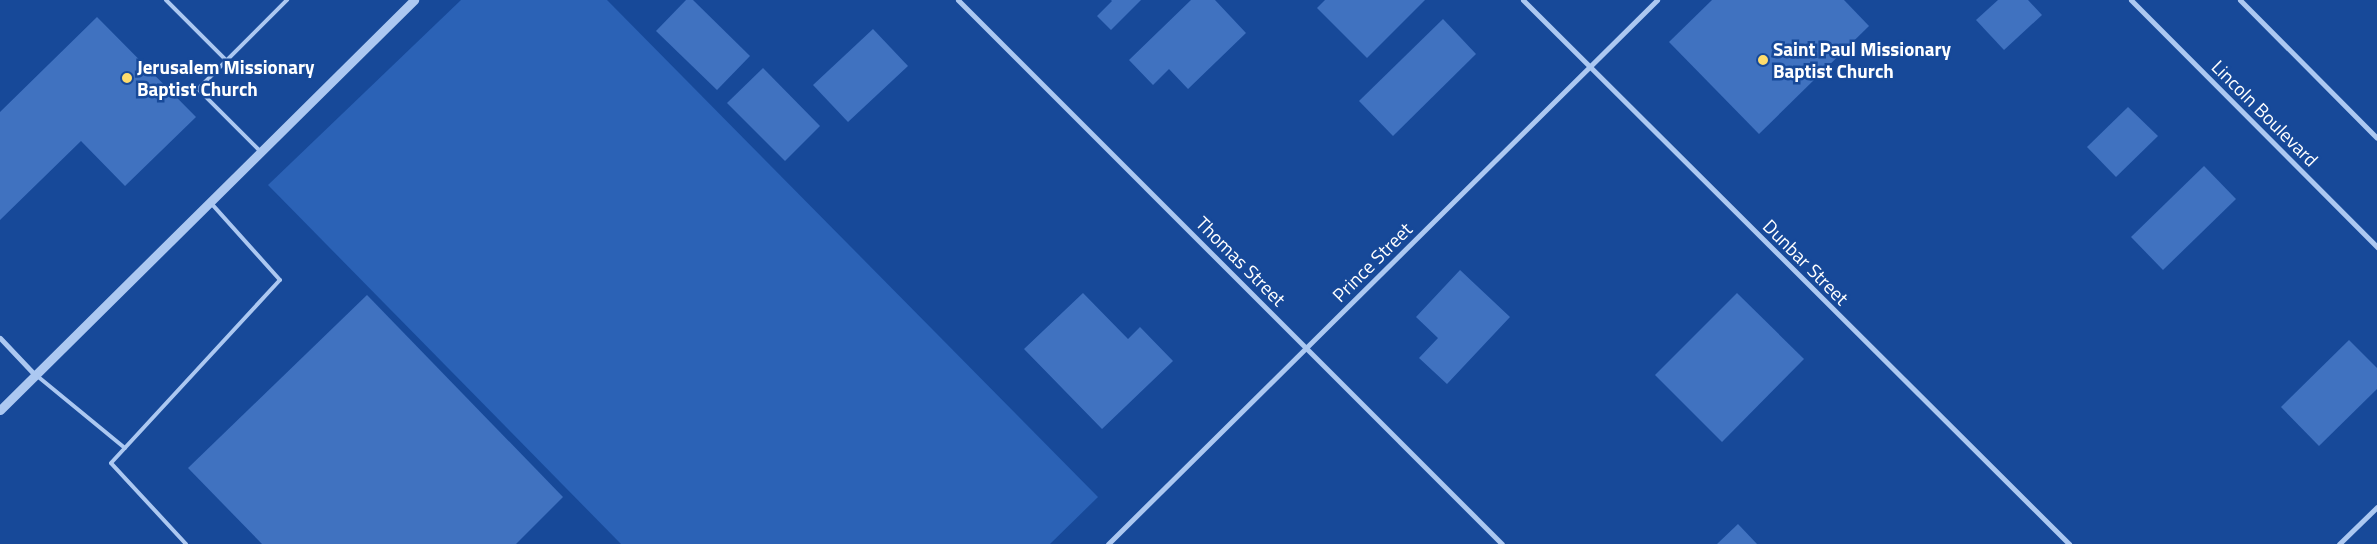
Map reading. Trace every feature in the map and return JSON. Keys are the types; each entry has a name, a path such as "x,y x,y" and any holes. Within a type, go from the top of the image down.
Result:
{"street":[{"path":"0,410 414,0"},
{"name":"Thomas Street","path":"958,0 1502,544"},
{"name":"Dunbar Street","path":"1523,0 2069,544"},
{"name":"Prince Street","path":"1108,544 1657,0"},
{"name":"Lincoln Boulevard","path":"2131,0 2377,247"},
{"path":"2240,0 2377,138"},
{"path":"0,338 35,375"},
{"path":"2339,544 2377,506"}],"lane":[{"path":"167,0 226,61"},
{"path":"261,152 198,90 287,0"},
{"path":"186,544 111,463 280,280 210,202"},
{"path":"35,375 125,448"}],"shaded area":[{"path":"461,0 607,0 1098,497 1050,544 621,544 268,185"}],"building":[{"path":"686,0 693,0 750,56 717,90 656,31"},
{"path":"1111,0 1141,0 1111,30 1097,16"},
{"path":"1191,0 1215,0 1246,33 1188,89 1169,69 1153,85 1129,60"},
{"path":"1325,0 1425,0 1367,58 1317,8"},
{"path":"1712,0 1844,0 1869,26 1759,134 1669,42"},
{"path":"1998,0 2028,0 2042,15 2004,50 1976,20"},
{"path":"97,17 196,117 125,186 81,141 0,220 0,112"},
{"path":"1443,19 1476,54 1393,136 1359,101"},
{"path":"873,29 908,66 848,122 813,85"},
{"path":"763,68 820,126 785,161 727,103"},
{"path":"2128,107 2158,136 2116,177 2087,147"},
{"path":"2204,166 2236,199 2163,270 2131,237"},
{"path":"1460,270 1510,317 1447,384 1419,358 1438,338 1416,317"},
{"path":"1083,293 1128,339 1140,327 1173,361 1102,429 1024,349"},
{"path":"1737,293 1804,359 1722,442 1655,375"},
{"path":"367,295 563,497 516,544 262,544 188,468"},
{"path":"2349,340 2377,368 2377,389 2319,446 2281,407"},
{"path":"1738,524 1757,544 1717,544"}],"place":[{"name":"Saint Paul Missionary Baptist Church","path":"1763,60"},
{"name":"Jerusalem Missionary Baptist Church","path":"127,78"}]}
